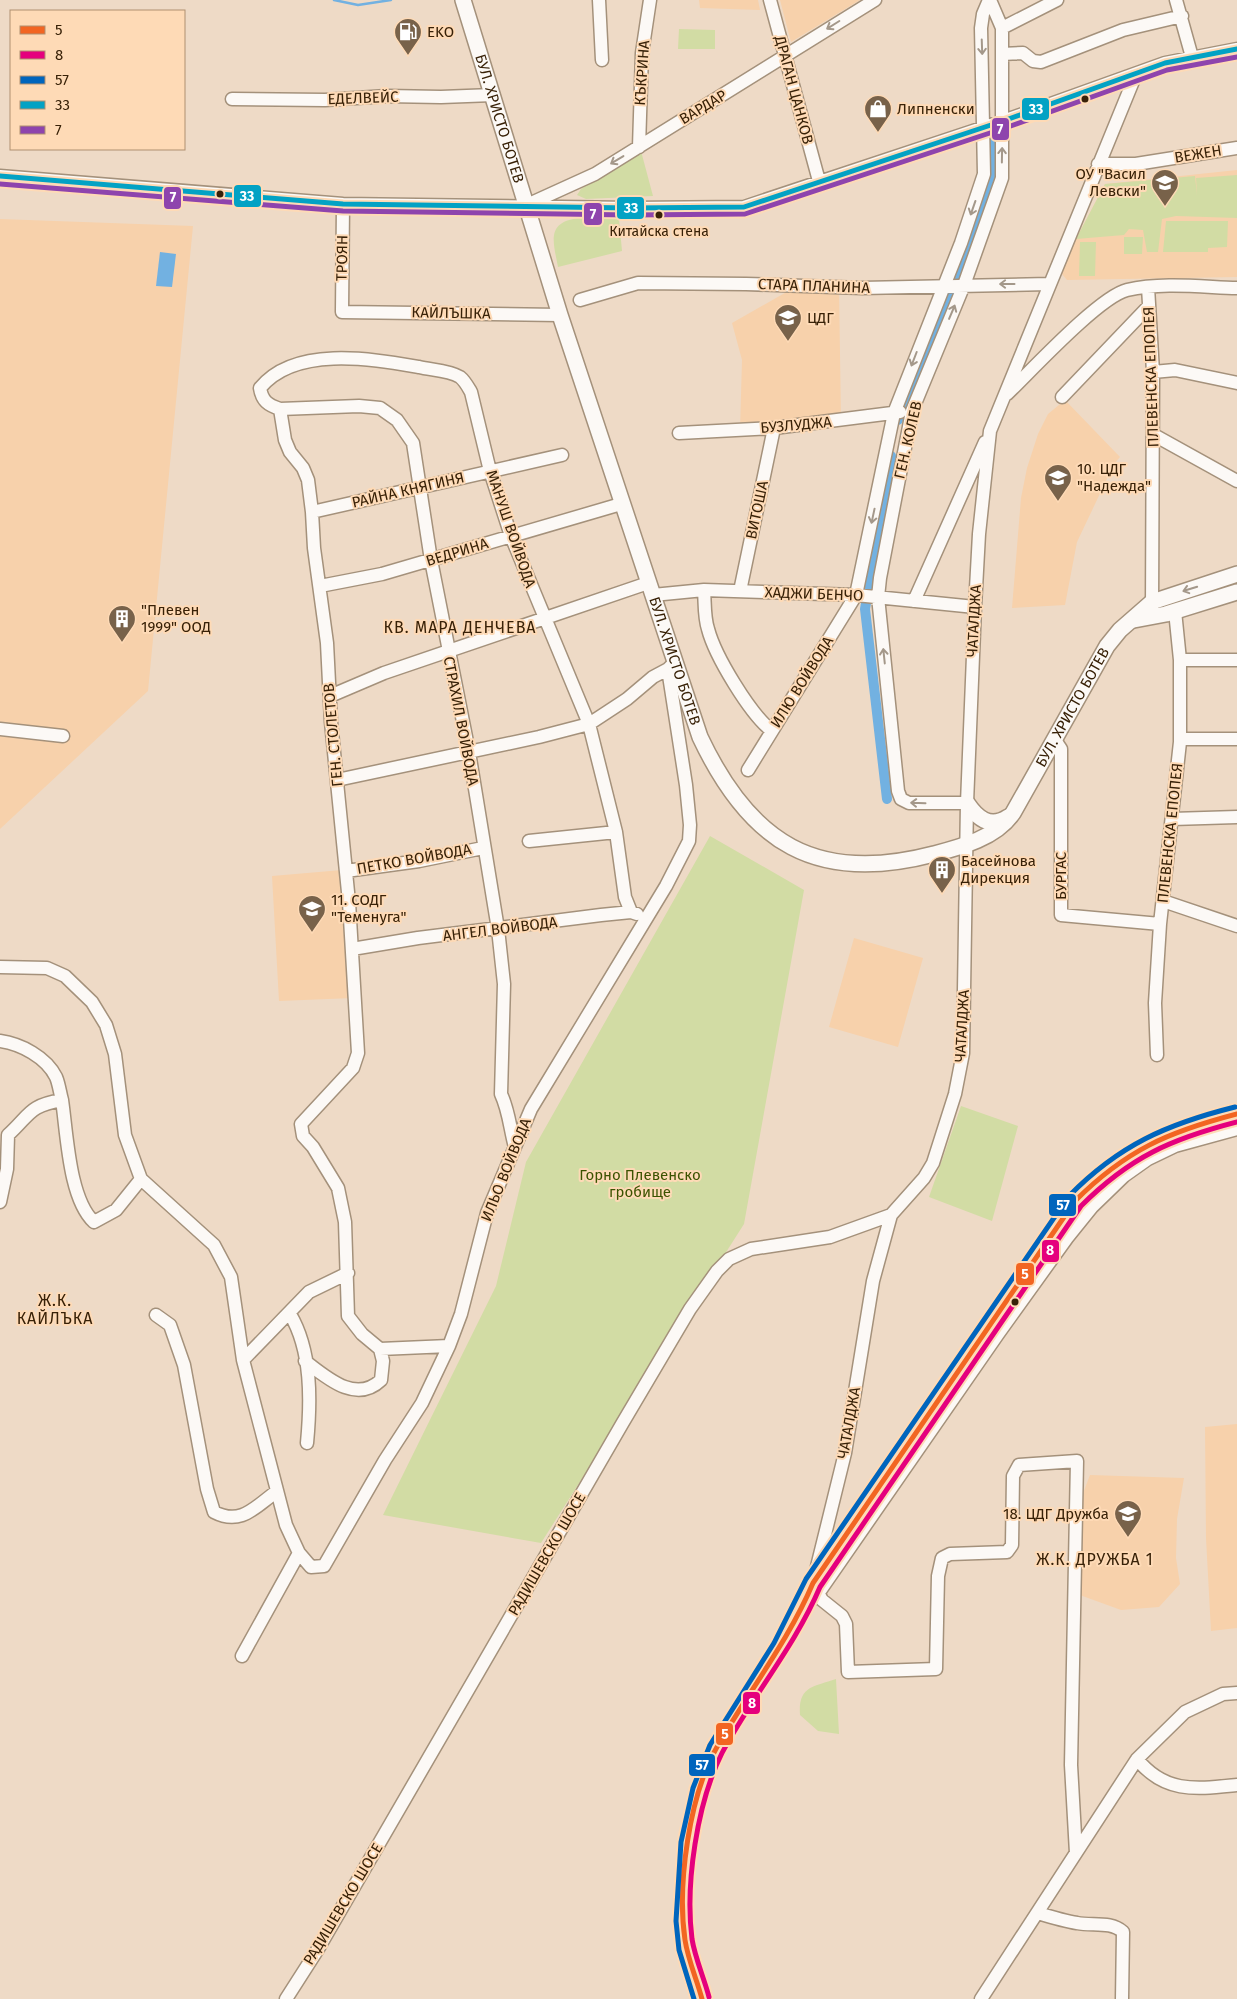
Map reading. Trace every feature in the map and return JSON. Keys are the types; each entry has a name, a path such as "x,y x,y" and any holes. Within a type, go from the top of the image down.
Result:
{"main road":[{"name":"БУЛ. ХРИСТО БОТЕВ","path":"463,2 560,315 621,504 651,589 671,666 700,736 722,778 746,812 786,845 817,857 865,865 907,861 967,844 999,828 1013,813 1107,646 1120,630 1134,620 1152,602 1237,574"},
{"path":"1134,620 1175,612 1237,592"},
{"path":"967,804 977,817 988,822 998,822 1013,813"}],"street":[{"path":"599,0 602,60"},
{"name":"КЪКРИНА","path":"639,147 642,53 650,0"},
{"name":"ДРАГАН ЦАНКОВ","path":"770,0 819,181"},
{"name":"ВАРДАР","path":"526,205 594,174 786,57 875,0"},
{"name":"ГЕН. КОЛЕВ","path":"967,804 909,803 901,799 898,791 867,596 903,412 953,285 1002,178 1002,28 989,0"},
{"name":"ГЕН. КОЛЕВ","path":"867,596 903,412 953,285 984,174 981,28 983,14 989,0"},
{"path":"1002,28 1056,0"},
{"path":"1176,0 1192,57"},
{"path":"1002,54 1023,53 1033,62 1041,62 1123,30 1182,16"},
{"path":"0,176 343,204 526,205 631,208 744,207 1003,121 1165,63 1237,49"},
{"name":"ЧАТАЛДЖА","path":"914,601 990,431 1136,74"},
{"name":"ЕДЕЛВЕЙС","path":"232,99 325,100 387,96 493,95"},
{"name":"ВЕЖЕН","path":"1098,164 1136,164 1237,148"},
{"name":"ТРОЯН","path":"342,312 343,204"},
{"name":"СТАРА ПЛАНИНА","path":"580,300 638,284 746,284 862,288 1050,284"},
{"path":"1004,397 1103,302 1125,290 1148,287 1237,288"},
{"name":"ПЛЕВЕНСКА ЕПОПЕЯ","path":"1148,287 1153,372 1154,435 1152,618"},
{"path":"1062,397 1149,306"},
{"name":"КАЙЛЪШКА","path":"342,312 560,315"},
{"name":"МАНУШ ВОЙВОДА","path":"280,409 268,405 261,397 260,388 274,374 305,362 338,358 398,364 459,376 471,392 490,471 511,536 589,724 616,832 625,897 630,912"},
{"path":"1153,372 1175,370 1237,383"},
{"name":"СТРАХИЛ ВОЙВОДА","path":"280,409 359,406 380,408 397,420 412,443 431,560 468,752 498,928 504,984 501,1094 507,1107 508,1122 515,1147"},
{"name":"ГЕН. СТОЛЕТОВ","path":"280,409 284,440 290,452 303,468 308,480 312,512 346,871 358,1053 353,1068 301,1124 303,1136 338,1188 344,1222 348,1273"},
{"name":"БУЗЛУДЖА","path":"679,433 774,428 903,412"},
{"name":"ВИТОША","path":"740,591 774,428"},
{"name":"ЧАТАЛДЖА","path":"816,1588 846,1444 873,1281 891,1215 924,1178 933,1163 955,1094 963,1054 967,804 975,607 979,534 990,431"},
{"path":"1154,435 1237,481"},
{"name":"РАЙНА КНЯГИНЯ","path":"312,512 562,455"},
{"name":"ВЕДРИНА","path":"320,586 382,574 621,504"},
{"name":"ХАДЖИ БЕНЧО","path":"330,696 384,673 448,651 545,619 651,589 867,596 975,607"},
{"path":"704,590 705,618 713,643 754,714 772,731"},
{"name":"ИЛЮ ВОЙВОДА","path":"748,770 772,731 867,596"},
{"name":"ПЛЕВЕНСКА ЕПОПЕЯ","path":"1157,1055 1155,1003 1160,924 1180,739 1180,660 1175,612"},
{"path":"1180,660 1237,660"},
{"path":"337,780 589,724 627,699 653,677 671,666"},
{"name":"ИЛЬО ВОЙВОДА","path":"299,1553 311,1567 324,1566 385,1460 422,1403 449,1346 461,1314 487,1213 531,1109 648,914 689,841 690,825 686,785 671,666"},
{"path":"0,729 63,736"},
{"path":"1180,739 1237,739"},
{"name":"БУРГАС","path":"1054,740 1061,749 1061,915 1160,924"},
{"path":"1172,819 1237,817"},
{"path":"530,841 616,832"},
{"name":"ПЕТКО ВОЙВОДА","path":"346,871 419,861 483,848"},
{"path":"1163,901 1237,926"},
{"name":"АНГЕЛ ВОЙВОДА","path":"352,949 498,928 630,912 648,914"},
{"path":"0,967 47,968 65,976 92,1002 106,1025 115,1054 125,1135 141,1179 214,1245 231,1277 243,1360 276,1492 286,1525 299,1553 242,1656"},
{"path":"0,1041 18,1045 34,1054 56,1076 62,1100 77,1191 84,1213 94,1222 104,1218 116,1210 141,1179"},
{"path":"0,1202 7,1169 4,1136 23,1122 29,1112 44,1103 62,1100"},
{"path":"702,1999 685,1941 684,1873 698,1799 715,1750 776,1658 816,1588 1075,1201 1112,1165 1160,1137 1186,1127 1237,1114"},
{"path":"816,1588 1003,1327 1092,1207 1124,1176 1148,1158 1182,1144 1237,1129"},
{"name":"РАДИШЕВСКО ШОСЕ","path":"286,1999 322,1941 690,1309 717,1271 729,1260 751,1249 830,1237 891,1215"},
{"path":"243,1360 267,1333 290,1314 309,1292 348,1273 348,1316 362,1334 380,1349 382,1362 381,1380 372,1388 367,1389 338,1386 306,1362"},
{"path":"290,1314 298,1327 306,1362 311,1403 307,1443"},
{"path":"156,1315 170,1325 184,1365 207,1489 214,1512 226,1518 239,1518 276,1492"},
{"path":"380,1349 449,1346"},
{"path":"816,1588 822,1600 842,1616 846,1624 848,1672 936,1669 938,1576 942,1558 950,1554 1007,1552 1012,1546 1013,1476 1019,1466 1077,1461 1071,1765 1076,1853"},
{"path":"981,1999 1137,1759 1184,1712 1224,1694 1237,1693"},
{"path":"1137,1759 1155,1777 1166,1783 1187,1788 1237,1785"},
{"path":"1038,1912 1060,1920 1081,1924 1116,1926 1124,1932 1122,1999"}],"shaded area":[{"path":"699,0 758,0 760,10 700,8"},
{"path":"780,0 860,0 791,42"},
{"name":"ОУ \"Васил Левски\"","path":"1237,170 1237,277 1067,280 1061,273 1076,239 1105,184"},
{"path":"0,219 193,226 148,691 0,829"},
{"name":"ЦДГ","path":"797,286 839,287 841,421 740,430 742,360 732,323"},
{"name":"10. ЦДГ \"Надежда\"","path":"1065,400 1120,457 1114,464 1077,542 1065,605 1012,608 1021,498 1027,468 1038,434 1048,414"},
{"name":"11. СОДГ \"Теменуга\"","path":"342,870 353,998 279,1001 272,876"},
{"path":"854,938 923,958 898,1047 829,1027"},
{"path":"1237,1424 1237,1628 1211,1631 1206,1538 1205,1427"},
{"name":"18. ЦДГ Дружба","path":"1090,1475 1184,1478 1177,1519 1176,1558 1180,1584 1159,1607 1121,1610 1077,1594 1079,1504"}],"green space":[{"path":"679,29 715,30 715,49 678,49"},
{"path":"641,151 653,196 586,199 577,195 581,189"},
{"path":"1237,175 1237,218 1176,216 1162,219 1158,252 1147,252 1143,230 1129,229 1124,235 1076,239 1105,184 1195,176 1197,195 1196,178"},
{"path":"579,218 619,219 622,251 558,267 554,234 561,224 568,220"},
{"path":"1166,221 1228,221 1227,247 1208,248 1208,252 1163,252"},
{"path":"1124,237 1143,237 1142,254 1124,254"},
{"path":"1080,242 1096,242 1095,276 1079,276"},
{"name":"Горно Плевенско гробище","path":"710,836 804,890 744,1224 541,1543 383,1515 496,1286 526,1162"},
{"path":"961,1106 1018,1126 992,1221 929,1197"},
{"path":"836,1679 839,1734 818,1731 800,1715 800,1705 804,1693 814,1686"}],"water":[{"path":"160,252 176,254 172,287 156,286"}],"waterway":[{"path":"334,0 358,5 391,0"},
{"path":"898,420 973,232 994,169 994,141"},
{"path":"887,799 865,609 891,456"}],"transit line":[{"name":"33","path":"0,176 343,204 631,208 744,207 1003,121 1165,63 1237,49"},
{"name":"7","path":"0,184 343,211 631,215 745,214 1005,128 1167,70 1237,57"},
{"name":"57","path":"694,1999 679,1950 676,1921 681,1842 693,1788 710,1745 774,1643 806,1579 1069,1196 1106,1163 1145,1139 1187,1121 1235,1107"},
{"name":"5","path":"702,1999 686,1947 683,1918 684,1868 692,1815 707,1767 717,1747 792,1626 813,1583 1075,1201 1112,1168 1149,1145 1190,1128 1237,1114"},
{"name":"8","path":"709,1997 693,1946 690,1917 690,1894 695,1844 706,1795 722,1753 798,1631 820,1587 1081,1206 1099,1189 1134,1162 1192,1135 1237,1122"}],"place":[{"name":"EKO","path":"408,56"},
{"name":"Липненски","path":"878,133"},
{"name":"ОУ \"Васил Левски\"","path":"1165,207"},
{"name":"Китайска стена","path":"659,215"},
{"name":"ЦДГ","path":"788,342"},
{"name":"10. ЦДГ \"Надежда\"","path":"1058,502"},
{"name":"\"Плевен 1999\" ООД","path":"122,643"},
{"name":"Басейнова Дирекция","path":"942,894"},
{"name":"11. СОДГ \"Теменуга\"","path":"312,933"},
{"name":"18. ЦДГ Дружба","path":"1128,1538"}],"district":[{"name":"КВ. МАРА ДЕНЧЕВА","path":"460,627"},
{"name":"Ж.К. КАЙЛЪКА","path":"55,1309"},
{"name":"Ж.К. ДРУЖБА 1","path":"1095,1559"}]}
